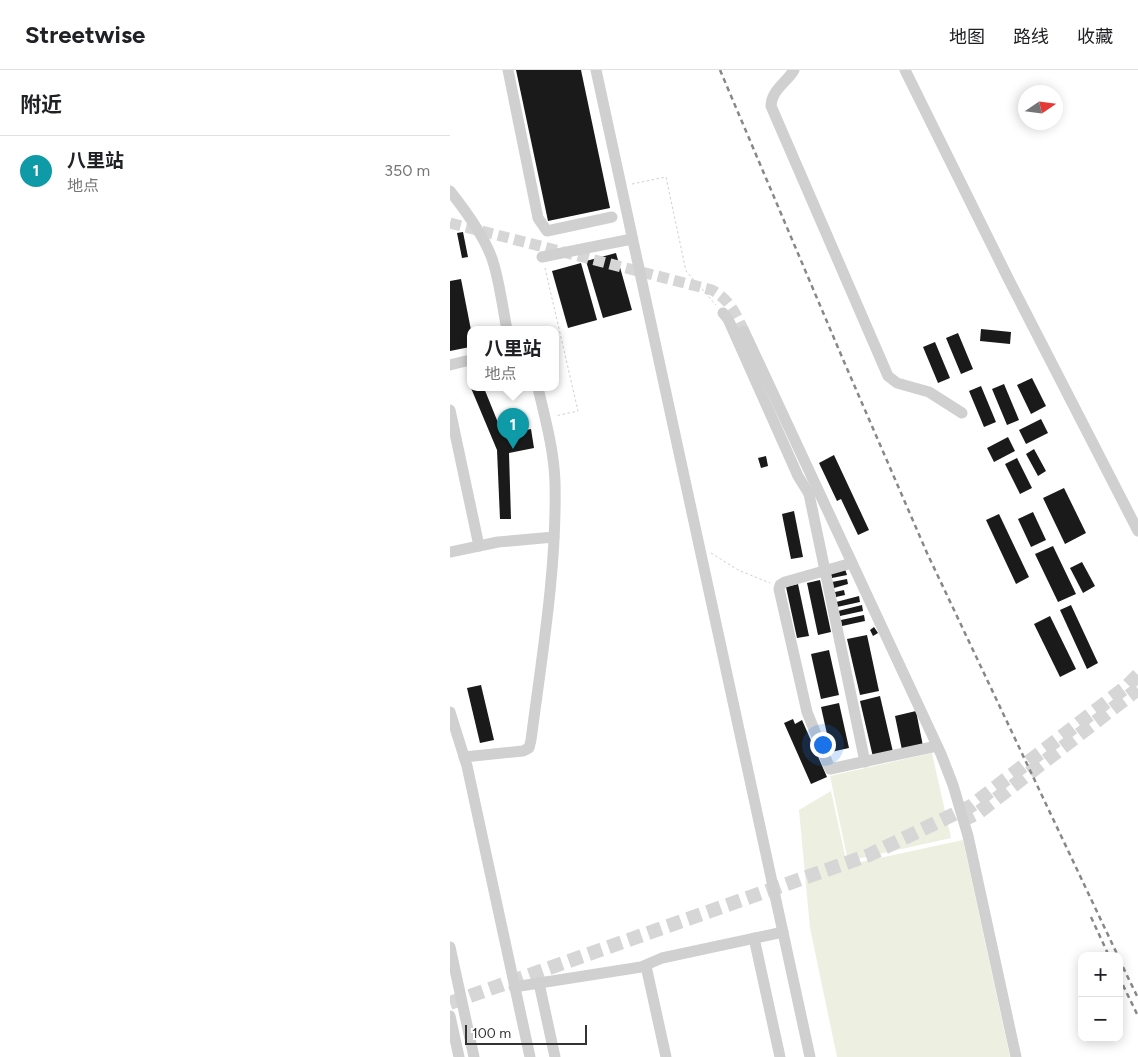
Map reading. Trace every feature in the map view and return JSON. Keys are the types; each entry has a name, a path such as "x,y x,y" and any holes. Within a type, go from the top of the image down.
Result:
{"street":[{"path":"508,70 538,218 542,226 547,231 612,217"},
{"path":"596,70 810,1057"},
{"path":"794,70 771,98 771,106 888,376 897,383 929,392 962,413"},
{"path":"905,70 1009,280 1138,531"},
{"path":"450,191 462,206 486,245 494,263 506,326"},
{"path":"542,257 632,239"},
{"path":"723,313 728,319 798,476 813,491 826,571 865,762"},
{"path":"744,331 813,491 852,563 937,746 953,785 968,836 1016,1057"},
{"path":"450,365 467,361"},
{"path":"464,758 523,751 529,748 554,537 554,480 545,418 539,391"},
{"path":"450,410 479,546"},
{"path":"450,552 506,541 554,537"},
{"path":"852,563 785,582 780,585 779,590 807,712 830,769 937,746"},
{"path":"450,712 464,758 530,1057"},
{"path":"514,987 646,966 662,958 783,932"},
{"path":"754,938 780,1057"},
{"path":"450,947 455,989 466,1021 474,1057"},
{"path":"646,966 666,1057"},
{"path":"539,983 555,1057"},
{"path":"459,1057 451,1022 466,1021"}],"path":[{"path":"621,186 666,177 686,270 723,313"},
{"path":"542,257 558,326"},
{"path":"545,418 578,411 559,330"},
{"path":"699,546 738,570 780,585"}],"green space":[{"path":"932,753 951,838 848,861 830,776"},
{"path":"831,791 847,865 963,840 1010,1057 837,1057 810,928 799,810"}],"building":[{"path":"516,70 581,70 610,208 548,221"},
{"path":"463,232 468,257 462,258 457,233"},
{"path":"616,253 632,310 603,318 586,261"},
{"path":"581,263 597,320 568,328 552,271"},
{"path":"461,279 470,326 467,326 467,348 450,351 450,281"},
{"path":"981,329 1011,332 1010,344 980,341"},
{"path":"958,333 973,369 961,374 946,338"},
{"path":"935,342 950,378 938,383 923,347"},
{"path":"1032,378 1046,406 1031,414 1017,385"},
{"path":"1004,384 1019,420 1007,425 992,389"},
{"path":"981,386 996,422 984,427 969,391"},
{"path":"472,391 485,391 503,435 531,429 534,448 509,453 511,519 500,519 497,450"},
{"path":"1041,419 1048,433 1026,444 1019,430"},
{"path":"1008,437 1015,451 994,462 987,448"},
{"path":"1034,449 1046,471 1038,476 1026,454"},
{"path":"834,455 869,530 858,535 841,499 837,501 819,463"},
{"path":"766,456 768,466 761,468 758,458"},
{"path":"1017,458 1032,488 1020,494 1005,464"},
{"path":"1064,488 1086,533 1065,544 1043,498"},
{"path":"794,511 803,557 791,559 782,514"},
{"path":"1033,512 1046,540 1031,547 1018,519"},
{"path":"999,514 1029,577 1016,584 986,520"},
{"path":"1053,546 1076,594 1058,602 1035,554"},
{"path":"1082,562 1095,586 1083,593 1070,568"},
{"path":"845,569 847,575 832,578 830,573"},
{"path":"847,579 848,584 834,588 832,582"},
{"path":"820,580 831,632 818,635 807,583"},
{"path":"798,584 809,636 797,638 786,587"},
{"path":"844,590 845,595 836,597 835,592"},
{"path":"859,596 860,602 837,607 836,602"},
{"path":"862,605 863,611 840,616 838,611"},
{"path":"1071,605 1098,663 1087,669 1060,610"},
{"path":"864,615 865,621 842,626 841,620"},
{"path":"1050,616 1076,669 1060,677 1034,624"},
{"path":"874,627 878,633 873,636 870,630"},
{"path":"867,635 879,691 860,695 847,639"},
{"path":"829,650 839,695 821,699 811,654"},
{"path":"481,685 494,740 480,743 467,688"},
{"path":"880,696 893,752 873,757 860,701"},
{"path":"839,703 849,748 831,752 821,707"},
{"path":"916,711 923,746 902,750 895,716"},
{"path":"793,719 795,724 802,720 827,777 811,784 784,723"}],"tunnel":[{"path":"450,223 712,290 728,303 744,331"},
{"path":"450,1003 869,855 971,806 1126,687 1138,675"},
{"path":"961,821 978,813 1138,689"}],"railway":[{"path":"720,70 927,553 1116,952"},
{"path":"1091,917 1107,952"},
{"path":"1123,967 1138,998"},
{"path":"1123,985 1138,1016"}],"place":[{"name":"八里站","path":"513,449"}]}
